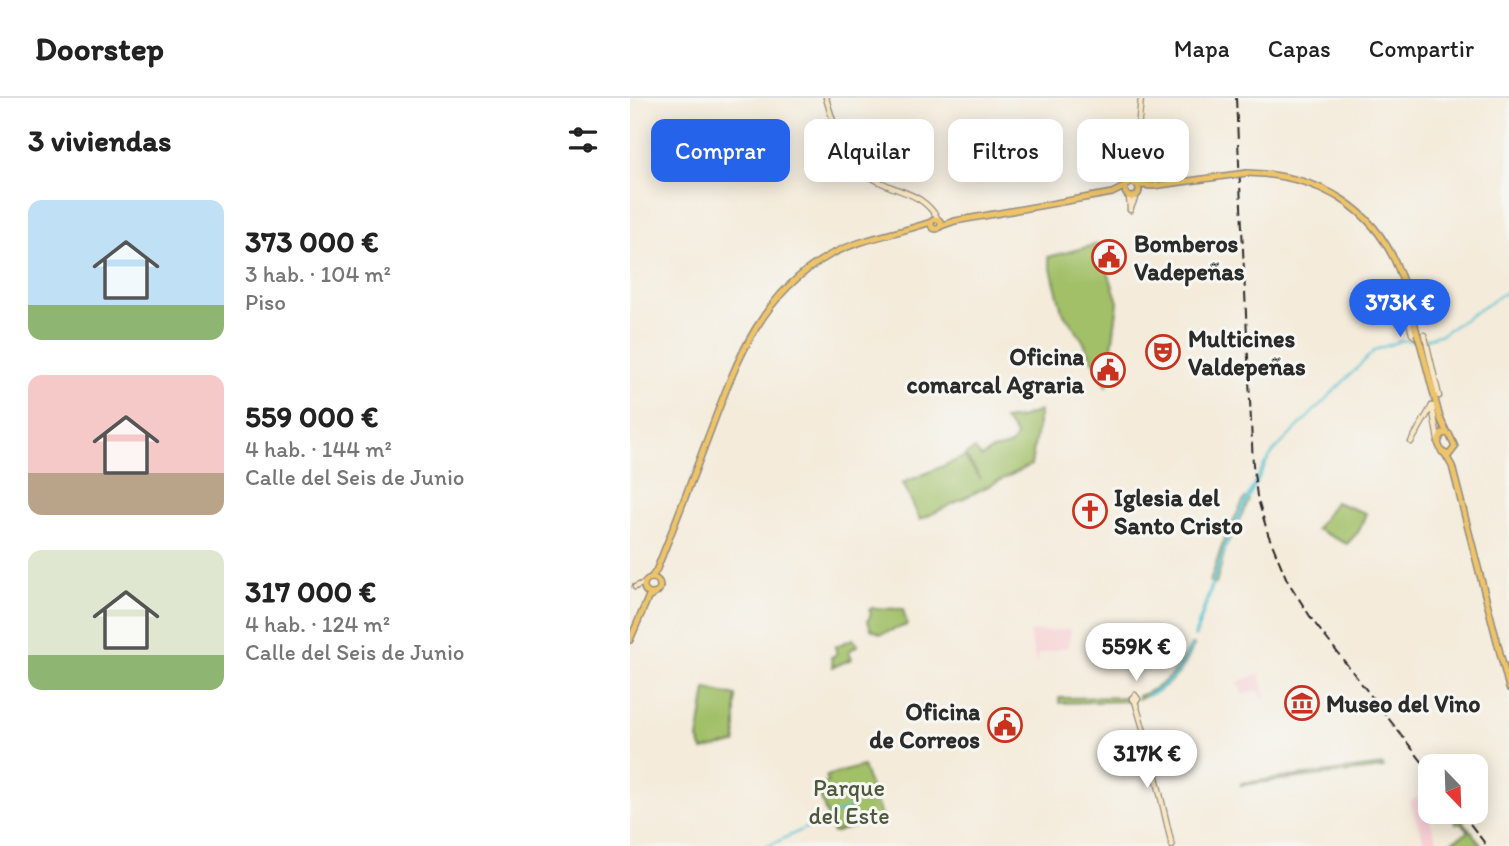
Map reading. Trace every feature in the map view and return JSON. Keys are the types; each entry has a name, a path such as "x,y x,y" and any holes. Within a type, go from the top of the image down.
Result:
{"main road":[{"path":"1112,193 1127,185 1153,186 1247,173 1279,175 1315,185 1345,200 1364,217 1386,244 1401,275 1417,333 1424,342 1440,418 1454,441 1452,466 1509,688"},
{"path":"1127,185 1133,195"},
{"path":"1133,195 1137,185"},
{"path":"640,615 644,588 656,571 743,350 770,305 798,277 830,255 865,240 936,221 955,221 1112,193 1133,195 1153,186"},
{"path":"1440,418 1439,447 1452,466"},
{"path":"1439,438 1447,433"},
{"path":"1445,454 1452,453"},
{"path":"630,640 648,598 655,593 659,582 657,574 673,527"},
{"path":"651,578 659,582"},
{"path":"644,588 655,593"}],"street":[{"path":"826,98 840,140 864,172 924,201 936,221"},
{"path":"1139,119 1141,98"},
{"path":"1407,313 1412,334 1416,337 1424,335 1439,396"},
{"path":"1411,442 1432,406 1439,438"},
{"path":"1135,701 1172,846"}],"shaded area":[{"path":"1071,629 1068,647 1037,655 1036,663 1029,632"},
{"path":"1260,673 1266,697 1262,698 1260,692 1255,691 1242,695 1238,682"},
{"path":"1418,797 1418,824 1410,801"},
{"path":"1418,824 1431,824 1438,843 1424,841"}],"green space":[{"path":"1099,244 1118,302 1107,386 1082,339 1062,311 1048,257"},
{"path":"1040,411 1031,465 920,520 903,483 964,457 981,479 965,455 975,449 981,457 992,450 1011,445 1016,434 1004,420"},
{"path":"1245,498 1249,500 1226,546 1216,584 1210,582 1225,537"},
{"path":"1335,502 1366,513 1359,531 1347,544 1316,529"},
{"path":"903,609 907,625 881,634 871,629 868,621 871,613 869,610"},
{"path":"853,639 858,645 849,651 852,659 833,667 831,657 836,655 836,646"},
{"path":"1191,645 1194,645 1190,655 1173,679 1158,691 1138,699 1138,696 1156,688 1170,676"},
{"path":"706,689 736,696 736,743 703,750 698,739"},
{"path":"1131,697 1131,701 1059,703 1059,698"},
{"path":"1383,765 1384,768 1241,785 1242,783"},
{"name":"Parque del Este","path":"863,766 872,791 876,793 874,796 882,818 833,833 817,787 828,782 826,776"},
{"path":"1464,824 1482,846 1453,845 1451,842 1468,832"}],"waterway":[{"path":"1426,339 1442,334 1509,290"},
{"path":"1265,464 1274,451 1375,350 1400,341 1417,340"},
{"path":"1195,636 1229,535 1265,464"},
{"path":"1146,696 1174,676 1192,646"},
{"path":"768,846 854,805"}],"railway":[{"path":"1236,98 1253,465 1257,496 1268,534 1287,580 1313,621 1418,757"},
{"path":"1470,824 1487,846"}],"place":[{"name":"Bomberos Vadepeñas","path":"1109,257"},
{"name":"Multicines Valdepeñas","path":"1163,352"},
{"name":"Oficina comarcal Agraria","path":"1108,370"},
{"name":"Iglesia del Santo Cristo","path":"1090,511"},
{"name":"Museo del Vino","path":"1302,703"},
{"name":"Oficina de Correos","path":"1005,725"}]}
